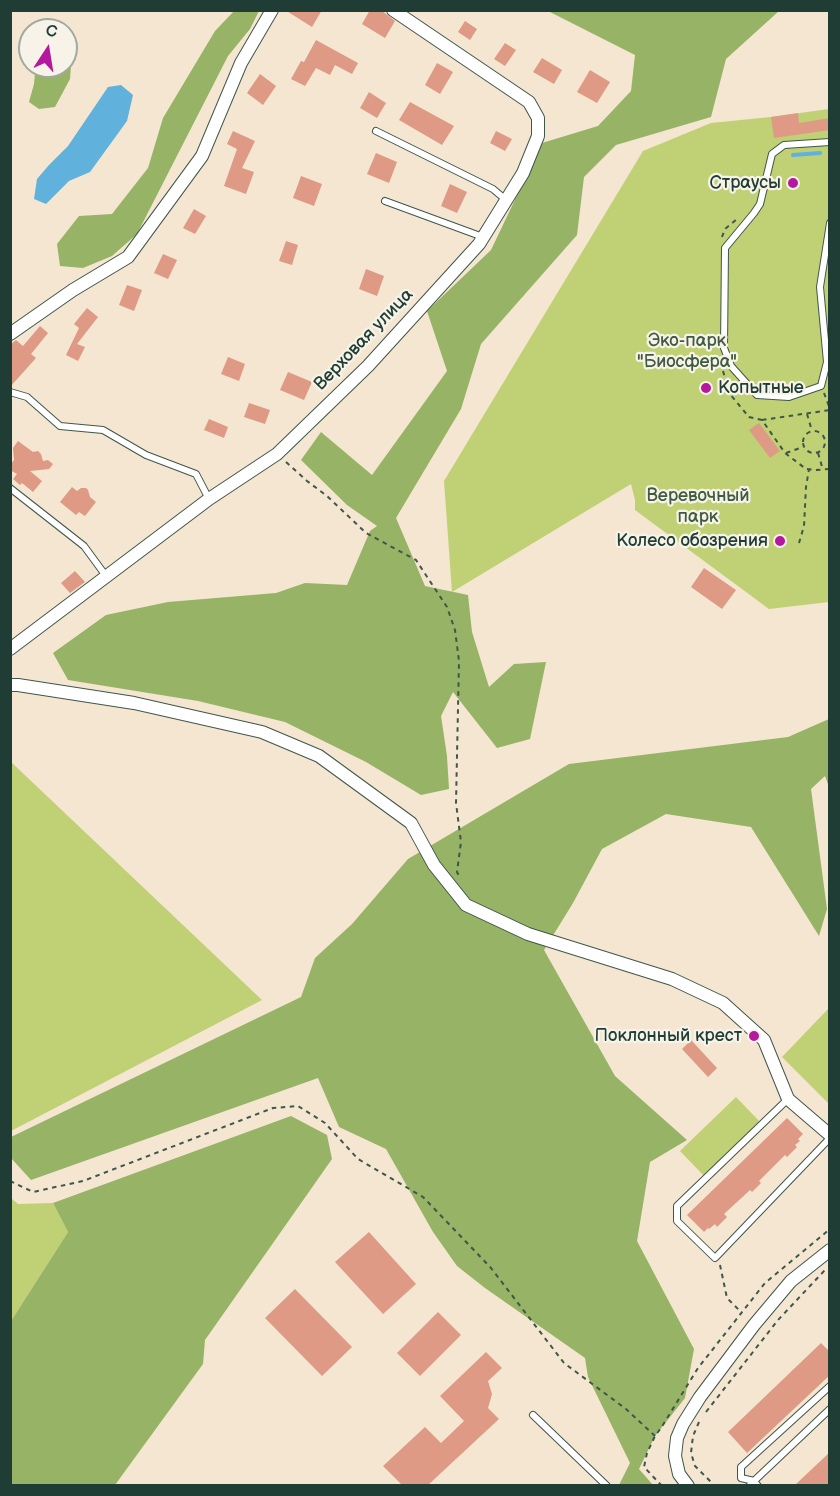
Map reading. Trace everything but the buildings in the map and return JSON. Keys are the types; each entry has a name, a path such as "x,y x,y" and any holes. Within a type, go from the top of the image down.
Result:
{"street":[{"path":"10,334 73,290 128,257 202,156 241,63 272,10"},
{"name":"Верховая улица","path":"10,649 209,498 277,454 368,366 479,244 523,173 538,136 538,118 530,102 393,10"},
{"path":"10,685 134,703 250,729 319,756 411,823 434,865 466,905 528,934 672,980 723,1003 764,1040 788,1099 830,1136"},
{"path":"688,1485 679,1474 675,1456 677,1438 683,1424 700,1396 790,1281 830,1250"}],"lane":[{"path":"376,131 493,189 506,200"},
{"path":"830,142 784,145 772,154 760,204 725,248 724,348 731,366 757,395 789,397 821,386 827,362 820,287 830,223"},
{"path":"385,201 483,237"},
{"path":"10,392 27,397 60,426 103,430 146,455 196,474 209,498"},
{"path":"10,488 84,546 106,576"},
{"path":"788,1099 677,1206 677,1221 715,1258 830,1136"},
{"path":"830,1386 741,1467 741,1478 753,1484 830,1408"},
{"path":"534,1415 607,1485"}],"path":[{"path":"722,238 725,229 739,218"},
{"path":"721,363 729,393 749,417 762,420 830,410"},
{"path":"807,414 812,431"},
{"path":"762,420 785,453 795,462 809,469 830,469"},
{"path":"812,431 818,432 824,438 824,447 818,453 810,453 803,447 803,438 812,431"},
{"path":"824,438 830,436"},
{"path":"785,453 803,447"},
{"path":"818,453 824,470"},
{"path":"277,454 366,533 416,560 447,607 455,630 459,661 456,803 461,842 458,872 460,883"},
{"path":"799,543 804,526 809,469"},
{"path":"10,1181 33,1192 83,1181 273,1108 298,1106 325,1123 358,1159 423,1197 491,1268 564,1363 626,1409 655,1436"},
{"path":"715,1258 721,1266 727,1298 742,1313"},
{"path":"715,1485 695,1466 691,1453 693,1436 702,1417 778,1320 830,1266"}],"green space":[{"path":"235,10 259,11 250,29 228,56 137,234 112,256 83,268 60,266 57,244 79,216 112,214 148,168 163,118 215,31"},
{"path":"548,11 779,11 726,59 711,117 616,145 584,177 577,235 481,344 461,409 396,518 425,586 468,595 472,632 489,687 514,664 546,662 530,739 497,748 453,692 441,716 449,789 421,795 366,762 285,722 198,701 68,680 53,653 106,615 168,602 276,593 305,583 347,585 370,531 377,526 347,505 301,460 321,432 372,475 447,371 427,311 491,250 542,143 598,126 631,91 635,55"},
{"path":"35,78 70,78 55,107 39,109 29,102"},
{"name":"Эко-парк \"Биосфера\"","path":"829,109 829,602 769,609 635,510 631,484 452,592 444,481 643,151 711,123"},
{"path":"829,719 829,787 825,776 811,789 827,909 819,936 751,827 666,814 602,849 544,950 615,1076 687,1140 650,1162 637,1241 694,1349 685,1398 655,1436 639,1469 653,1485 619,1485 630,1463 588,1377 585,1358 457,1266 433,1232 386,1149 339,1127 318,1078 31,1180 11,1158 11,1137 301,997 315,958 352,924 408,859 569,764 788,737"},
{"path":"10,761 262,1000 11,1131 10,1131"},
{"path":"829,1008 829,1104 782,1057"},
{"path":"736,1097 763,1125 707,1179 680,1151"},
{"path":"291,1116 327,1135 332,1159 205,1340 203,1364 115,1485 11,1485 11,1321 68,1232 53,1203"},
{"path":"11,1198 18,1204 53,1203 68,1232 11,1321"}],"water":[{"path":"121,85 133,95 127,121 90,172 69,181 46,204 34,199 37,179 68,146 108,87"}],"waterway":[{"path":"793,155 820,153"}],"place":[{"name":"Страусы","path":"793,183"},
{"name":"Копытные","path":"706,388"},
{"name":"Колесо обозрения","path":"780,541"},
{"name":"Поклонный крест","path":"754,1036"}],"park label":[{"name":"Веревочный парк","path":"698,506"}]}
